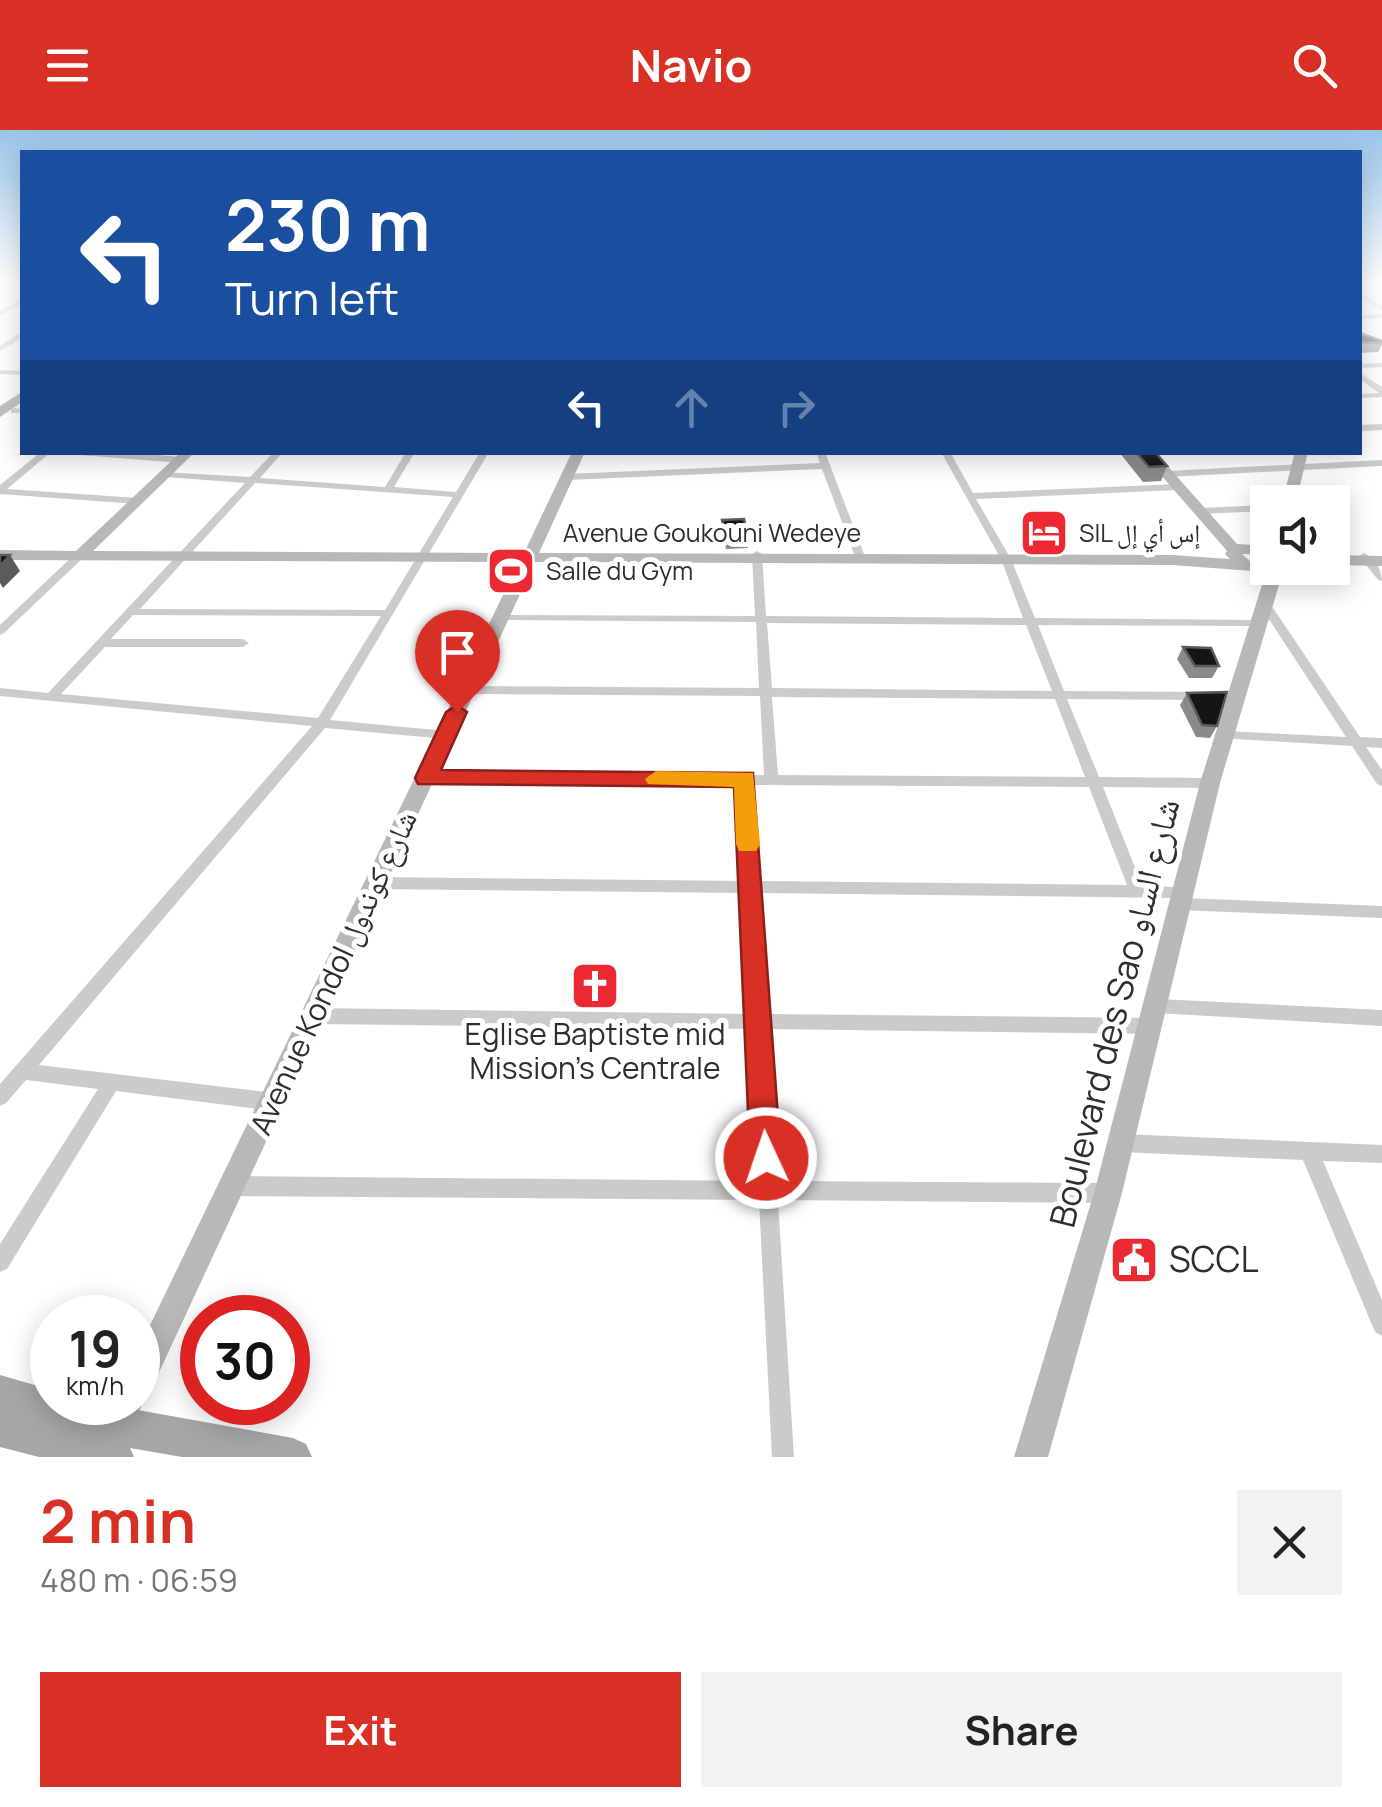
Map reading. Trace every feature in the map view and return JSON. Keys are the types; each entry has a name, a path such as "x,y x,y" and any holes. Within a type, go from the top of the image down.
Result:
{"main road":[{"path":"0,1393 109,1440"},
{"path":"0,1430 293,1457"}],"street":[{"path":"1362,376 1382,393"},
{"path":"0,490 43,455"},
{"path":"159,455 185,456"},
{"path":"51,697 275,455"},
{"path":"388,490 410,455"},
{"path":"0,1097 322,722 483,455"},
{"name":"Avenue Kondol شارع كوندول","path":"160,1338 578,455"},
{"path":"821,455 859,554"},
{"path":"947,455 1005,557 1137,892"},
{"path":"1150,455 1211,524 1250,552"},
{"path":"0,631 185,456"},
{"path":"1166,474 1301,460 1377,463 1382,472"},
{"path":"1294,485 1301,460"},
{"path":"567,476 825,466"},
{"path":"166,474 460,495"},
{"path":"970,496 1178,487"},
{"path":"0,490 138,502"},
{"path":"1198,511 1250,509"},
{"name":"Avenue Goukouni Wedeye","path":"0,553 1005,557 1250,552"},
{"path":"758,556 771,779"},
{"name":"Avenue Goukouni Wedeye","path":"758,556 1005,557"},
{"path":"1374,558 1382,578"},
{"path":"500,618 1032,620 1267,589 1382,780"},
{"name":"Boulevard des Sao شارع الساو","path":"1032,1457 1122,1143 1210,783 1267,589"},
{"path":"0,612 19,613"},
{"path":"130,612 388,613"},
{"path":"102,644 244,644"},
{"path":"467,690 1234,696"},
{"path":"0,692 446,735"},
{"path":"1225,734 1382,744"},
{"path":"426,778 1210,783"},
{"path":"745,779 783,1457"},
{"path":"376,884 1137,892 1382,912"},
{"path":"314,1016 757,1020 1382,1018"},
{"path":"22,1071 274,1102"},
{"path":"0,1262 112,1082"},
{"path":"1122,1143 1382,1154"},
{"path":"1310,1151 1382,1325"},
{"path":"234,1186 1108,1193"}],"building":[{"path":"1139,455 1158,455 1167,466 1149,467"},
{"path":"744,519 748,537 726,537 722,520"},
{"path":"1183,647 1211,648 1219,666 1195,666"},
{"path":"1227,692 1217,726 1202,725 1187,693"}],"slow traffic":[{"path":"656,779 745,779 748,844"}],"place":[{"name":"SIL إس أي إل","path":"1044,533"},
{"name":"Salle du Gym","path":"511,571"},
{"name":"Eglise Baptiste mid Mission's Centrale","path":"595,986"},
{"name":"SCCL","path":"1134,1260"}],"route":[{"path":"457,712 426,778 745,779 766,1158"}]}
